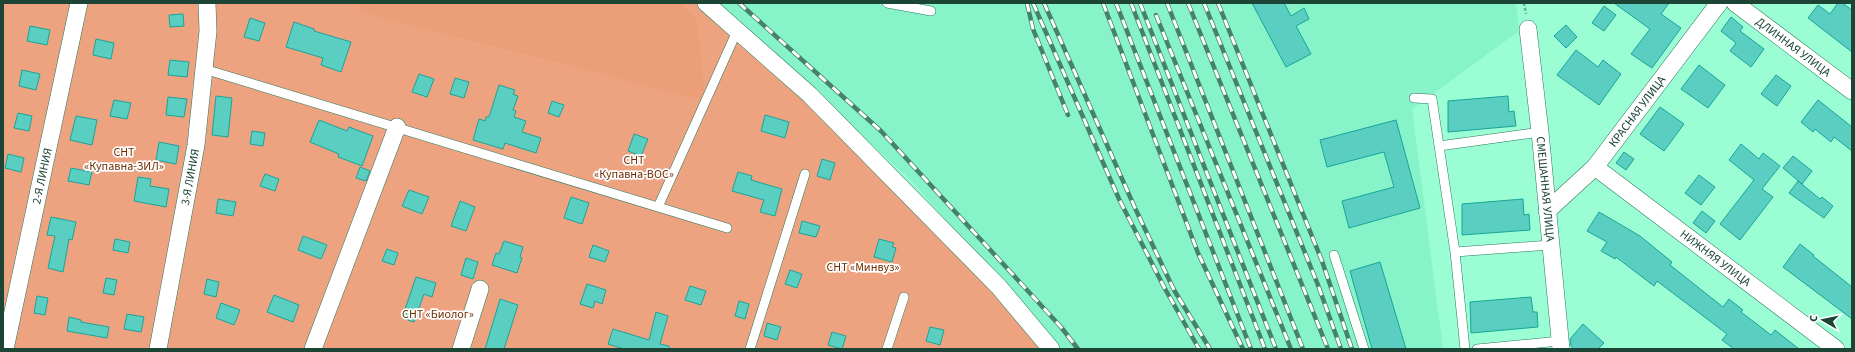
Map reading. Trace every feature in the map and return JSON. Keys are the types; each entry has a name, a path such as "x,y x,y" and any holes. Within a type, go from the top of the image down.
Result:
{"street":[{"name":"2-Я ЛИНИЯ","path":"5,349 79,3"},
{"name":"3-Я ЛИНИЯ","path":"158,349 196,145 208,31 208,3"},
{"path":"706,3 826,110 1000,286 1051,349"},
{"name":"КРАСНАЯ УЛИЦА","path":"1547,211 1594,167 1718,3"},
{"name":"ДЛИННАЯ УЛИЦА","path":"1735,3 1852,91"},
{"name":"СМЕШАННАЯ УЛИЦА","path":"1528,30 1540,132 1561,345"},
{"path":"313,349 397,128"},
{"name":"НИЖНЯЯ УЛИЦА","path":"1594,167 1836,349"},
{"path":"461,349 480,289"}],"lane":[{"path":"887,3 931,11"},
{"path":"658,207 737,30"},
{"path":"204,69 727,228"},
{"path":"1414,98 1432,99 1455,252 1465,349"},
{"path":"1439,146 1540,132"},
{"path":"750,349 805,174"},
{"path":"1455,252 1550,245"},
{"path":"1334,255 1364,349"},
{"path":"887,349 904,297"},
{"path":"1477,349 1561,345"}],"shaded area":[{"path":"359,3 680,3 696,18 706,101 361,12"},
{"path":"713,3 1516,3 1519,31 1412,109 1443,349 1059,349 909,178"}],"green space":[{"path":"3,3 706,3 810,95 1051,349 3,349"}],"building":[{"path":"1252,3 1284,3 1291,16 1304,8 1309,19 1296,26 1311,54 1286,67"},
{"path":"1614,3 1669,3 1661,14 1681,28 1652,68 1631,54 1650,29"},
{"path":"1838,3 1842,3 1852,10 1852,52 1808,18 1818,5 1830,14"},
{"path":"1604,6 1616,15 1604,31 1592,23"},
{"path":"183,14 184,26 170,27 169,15"},
{"path":"1731,17 1743,27 1740,31 1764,49 1751,67 1730,51 1736,43 1721,31"},
{"path":"250,18 265,23 259,41 244,37"},
{"path":"294,22 314,29 314,31 351,42 341,72 321,65 323,58 286,47"},
{"path":"1566,25 1577,37 1566,48 1554,36"},
{"path":"30,26 50,30 47,45 27,41"},
{"path":"96,39 114,43 111,59 93,55"},
{"path":"1576,50 1598,67 1603,60 1621,74 1599,105 1557,75"},
{"path":"170,60 189,62 187,77 168,75"},
{"path":"1699,65 1725,85 1708,108 1681,89"},
{"path":"22,70 40,74 36,90 19,86"},
{"path":"419,74 434,79 427,97 412,92"},
{"path":"1776,75 1791,86 1777,106 1761,94"},
{"path":"455,78 469,82 464,98 450,94"},
{"path":"499,85 515,90 513,94 518,96 513,110 516,111 514,117 526,121 522,132 541,138 536,153 505,143 503,149 473,140 479,119 485,121 486,117 489,117"},
{"path":"216,96 232,98 228,137 212,135"},
{"path":"1508,96 1509,112 1514,111 1516,126 1448,132 1448,101"},
{"path":"168,97 187,99 184,117 166,115"},
{"path":"114,100 131,103 127,119 110,116"},
{"path":"1818,100 1852,127 1852,151 1834,137 1831,142 1815,129 1813,132 1801,122"},
{"path":"552,101 564,105 559,117 548,113"},
{"path":"1660,107 1684,124 1664,151 1640,134"},
{"path":"18,113 32,116 29,131 14,128"},
{"path":"765,115 789,122 785,138 761,131"},
{"path":"76,116 97,120 92,145 70,140"},
{"path":"319,120 347,131 349,127 373,136 362,166 338,157 339,154 310,142"},
{"path":"1396,120 1420,208 1349,228 1342,201 1394,187 1384,152 1327,167 1320,140"},
{"path":"252,131 265,133 263,146 250,144"},
{"path":"634,134 648,139 641,156 628,151"},
{"path":"159,142 179,146 176,164 156,160"},
{"path":"1741,144 1759,159 1763,153 1780,166 1762,189 1773,197 1740,240 1720,224 1754,180 1729,160"},
{"path":"1624,152 1634,159 1626,170 1616,163"},
{"path":"8,154 24,158 21,172 5,168"},
{"path":"1793,156 1812,171 1802,184 1783,168"},
{"path":"822,159 835,163 830,180 817,176"},
{"path":"360,167 370,171 366,181 356,178"},
{"path":"71,168 92,172 89,185 68,181"},
{"path":"738,172 752,176 751,180 782,189 775,216 760,212 764,200 732,191"},
{"path":"265,174 279,179 275,191 260,186"},
{"path":"1699,175 1715,187 1701,205 1685,193"},
{"path":"138,177 151,179 150,186 169,189 166,207 134,201"},
{"path":"1798,181 1820,199 1822,197 1833,206 1824,218 1789,193"},
{"path":"409,190 429,197 422,214 402,206"},
{"path":"571,197 589,203 582,224 564,218"},
{"path":"218,199 236,202 233,216 216,213"},
{"path":"1523,199 1524,215 1529,214 1530,230 1462,235 1462,204"},
{"path":"460,201 475,207 466,231 451,226"},
{"path":"1702,211 1715,221 1706,233 1693,223"},
{"path":"1599,212 1640,236 1672,262 1670,265 1723,307 1729,299 1743,310 1741,312 1771,335 1775,330 1799,349 1734,349 1722,340 1727,334 1657,281 1654,286 1616,257 1615,259 1601,251 1607,242 1587,231"},
{"path":"51,217 76,222 72,240 69,239 63,272 48,268 55,236 47,235"},
{"path":"802,221 820,226 816,237 799,233"},
{"path":"303,236 327,245 321,259 298,250"},
{"path":"115,239 130,242 128,253 113,250"},
{"path":"879,239 894,243 892,247 896,248 892,262 874,257"},
{"path":"504,241 523,247 520,257 522,258 517,273 492,265 496,253 499,254"},
{"path":"1800,244 1852,287 1852,319 1783,267"},
{"path":"593,245 609,251 605,262 589,257"},
{"path":"387,249 398,253 394,265 382,261"},
{"path":"466,258 478,262 473,279 461,275"},
{"path":"1380,262 1406,349 1372,349 1350,271"},
{"path":"790,270 802,274 797,288 785,284"},
{"path":"416,277 436,283 432,297 424,294 414,322 402,318"},
{"path":"106,278 117,280 114,295 103,293"},
{"path":"207,279 219,282 216,297 204,294"},
{"path":"587,284 606,290 602,304 595,301 593,308 580,304"},
{"path":"690,286 706,291 701,305 685,300"},
{"path":"274,295 299,305 293,322 267,312"},
{"path":"37,296 48,298 45,315 34,313"},
{"path":"1531,297 1533,312 1537,312 1538,327 1471,333 1470,302"},
{"path":"500,299 518,305 504,349 485,349"},
{"path":"739,301 749,304 745,319 735,316"},
{"path":"221,303 240,310 234,325 216,318"},
{"path":"656,312 668,316 660,344 669,346 669,349 624,349 608,344 613,329 649,340"},
{"path":"127,314 144,317 141,332 124,329"},
{"path":"69,317 81,320 81,322 109,327 107,338 67,331"},
{"path":"767,323 781,327 777,340 764,336"},
{"path":"1583,324 1604,343 1598,349 1574,349 1571,346 1570,339"},
{"path":"930,327 944,330 940,345 926,341"},
{"path":"832,332 846,336 842,349 828,345"}],"railway":[{"path":"739,3 881,131 1061,327 1078,349"},
{"path":"1027,3 1033,29 1068,115"},
{"path":"1033,3 1119,199 1164,287 1199,349"},
{"path":"1044,3 1135,208 1174,290 1210,349"},
{"path":"1103,3 1198,253 1243,349"},
{"path":"1116,3 1251,349"},
{"path":"1131,3 1265,349"},
{"path":"1140,3 1276,349"},
{"path":"1167,3 1303,349"},
{"path":"1188,3 1328,349"},
{"path":"1204,3 1318,285 1341,349"},
{"path":"1218,3 1322,261 1352,349"},
{"path":"1156,15 1291,349"}],"park label":[{"name":"СНТ «Купавна-ЗИЛ»","path":"124,159"},
{"name":"СНТ «Купавна-ВОС»","path":"634,167"},
{"name":"СНТ «Минвуз»","path":"863,267"},
{"name":"СНТ «Биолог»","path":"438,314"}]}
